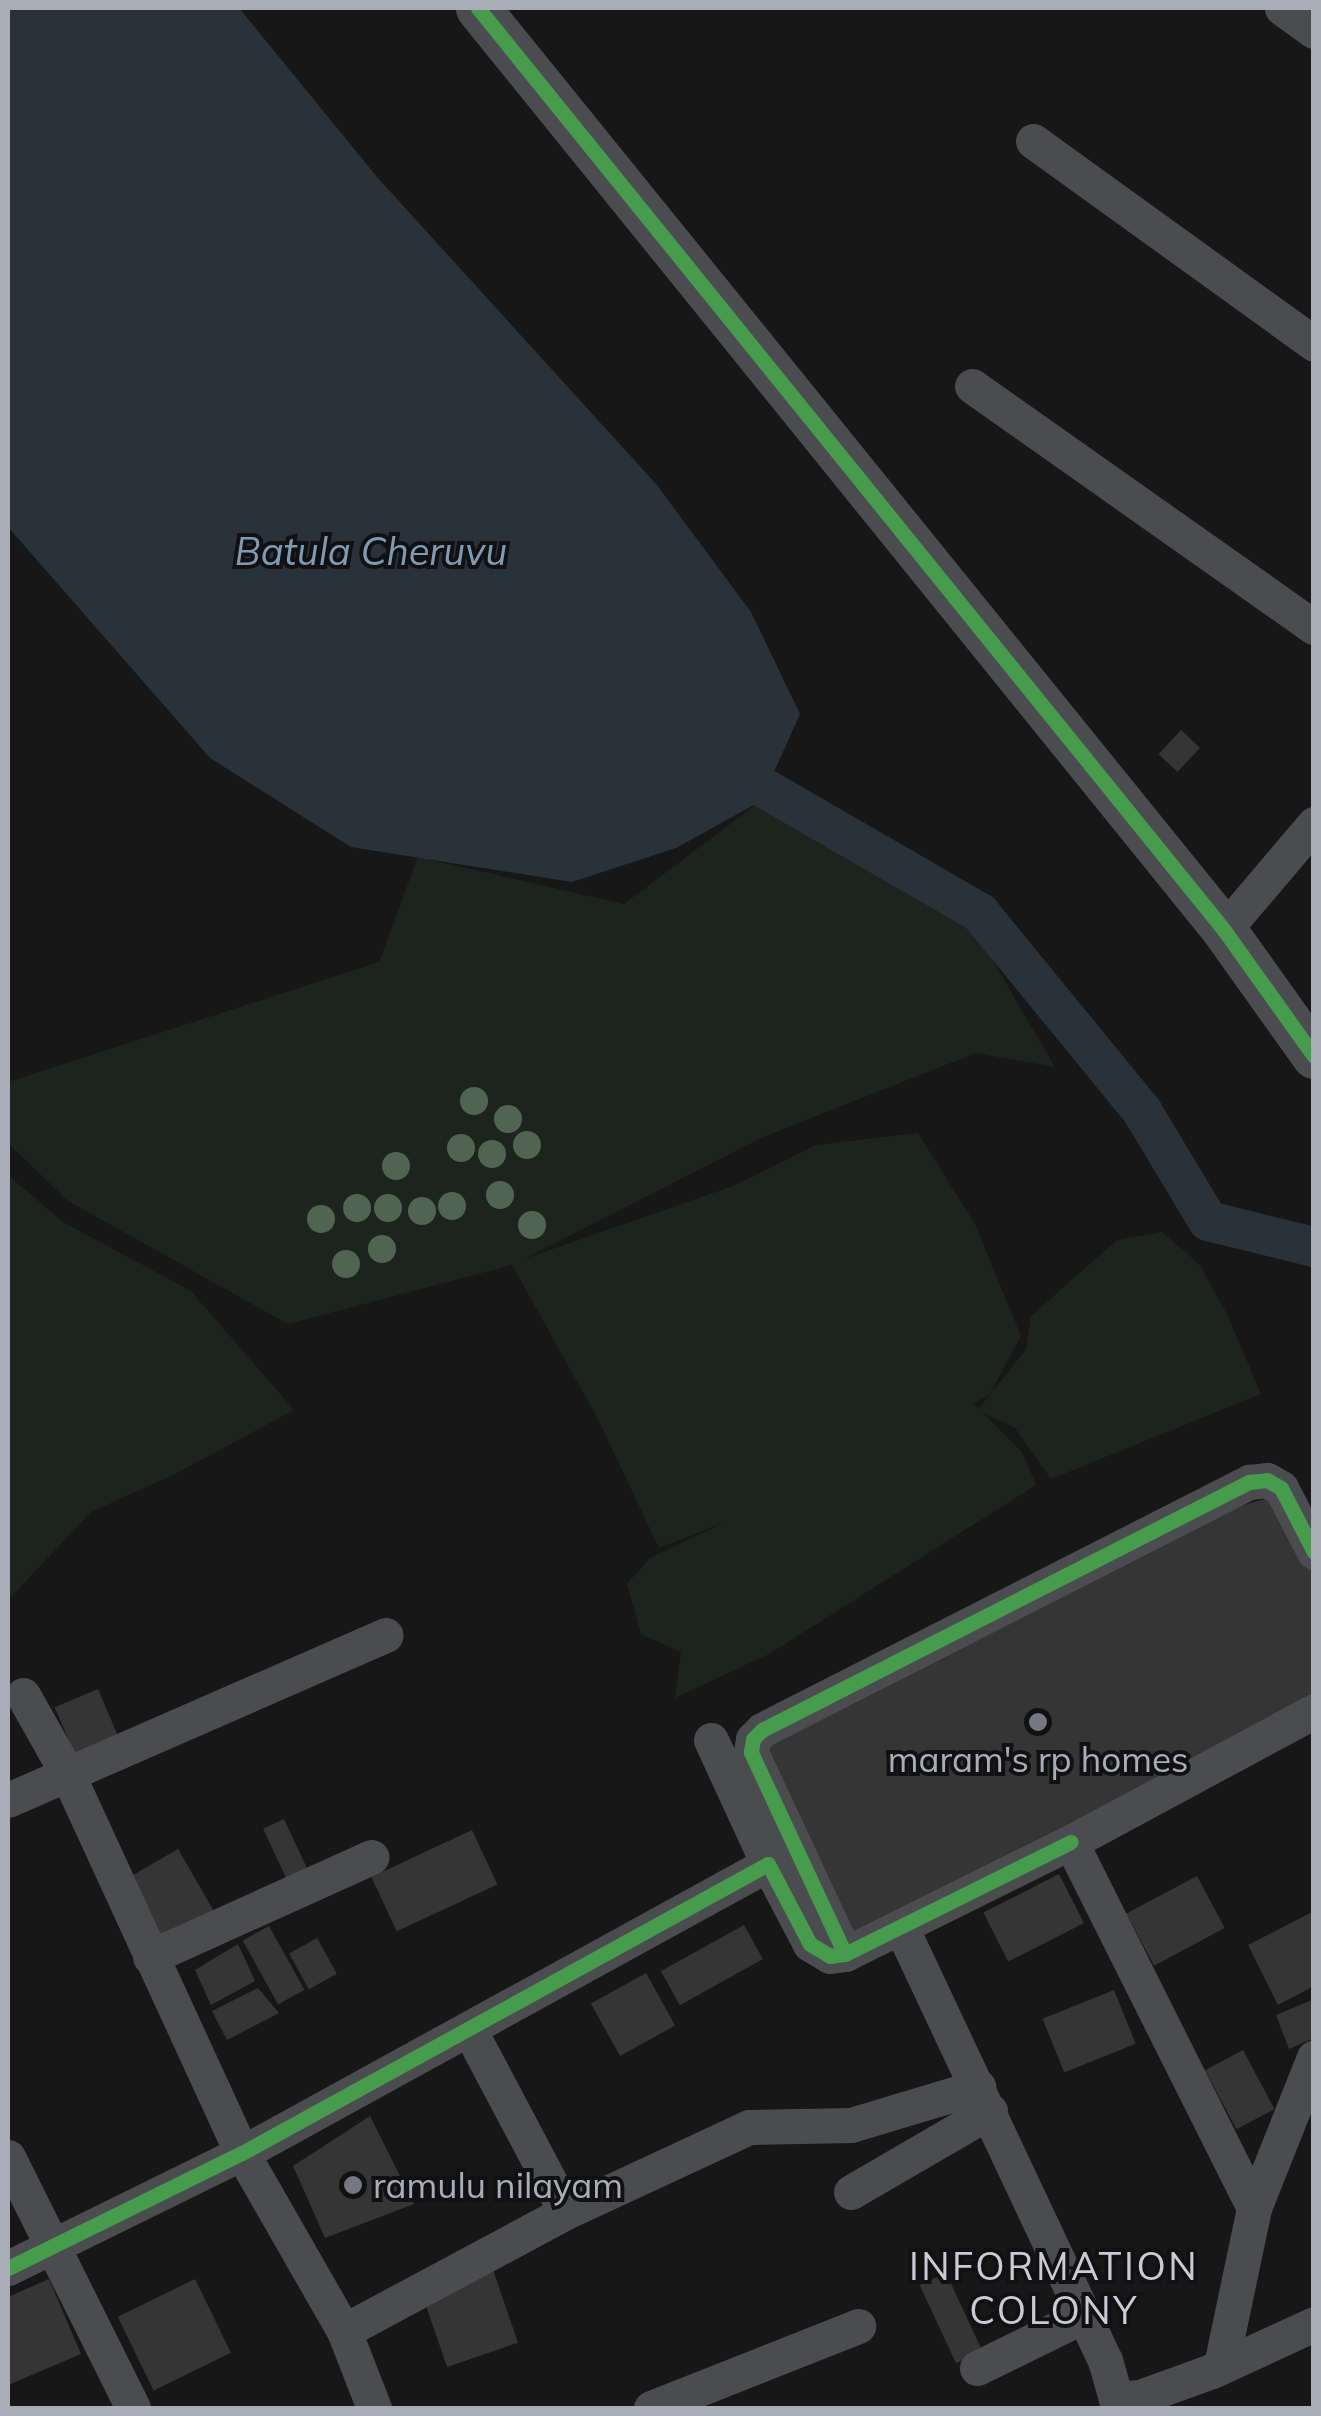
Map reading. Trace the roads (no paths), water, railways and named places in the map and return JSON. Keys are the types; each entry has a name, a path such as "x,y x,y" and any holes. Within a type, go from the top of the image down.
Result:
{"street":[{"path":"478,8 1224,930 1314,1056"},
{"path":"1282,8 1314,30"},
{"path":"1033,141 1314,344"},
{"path":"972,386 1314,628"},
{"path":"1224,930 1314,824"},
{"path":"845,1954 751,1752 753,1739 762,1730 1249,1482 1267,1480 1280,1488 1314,1552"},
{"path":"8,1800 386,1635"},
{"path":"23,1696 68,1776 242,2154 344,2331 374,2408"},
{"path":"710,1740 810,1944 818,1953 845,1954 1071,1842 1314,1712"},
{"path":"1071,1842 1254,2208"},
{"path":"150,1957 371,1856"},
{"path":"8,2268 242,2154 768,1864"},
{"path":"901,1927 1105,2360 1116,2399 1140,2397 1314,2324"},
{"path":"469,2029 566,2212"},
{"path":"1199,2408 1216,2368 1254,2208 1314,2058"},
{"path":"851,2192 984,2099"},
{"path":"344,2331 566,2212 748,2127 851,2125 984,2099"},
{"path":"8,2157 133,2408"},
{"path":"977,2368 1083,2316"},
{"path":"651,2408 858,2326"}],"water":[{"name":"Batula Cheruvu","path":"8,8 239,8 377,177 656,484 751,612 800,714 761,801 676,848 572,882 351,847 210,758 8,527"}],"waterway":[{"path":"738,773 980,913 1142,1111 1208,1221 1314,1247"}],"place":[{"name":"maram's rp homes","path":"1038,1722"},
{"name":"ramulu nilayam","path":"353,2185"}],"district":[{"name":"INFORMATION COLONY","path":"1054,2289"}]}
